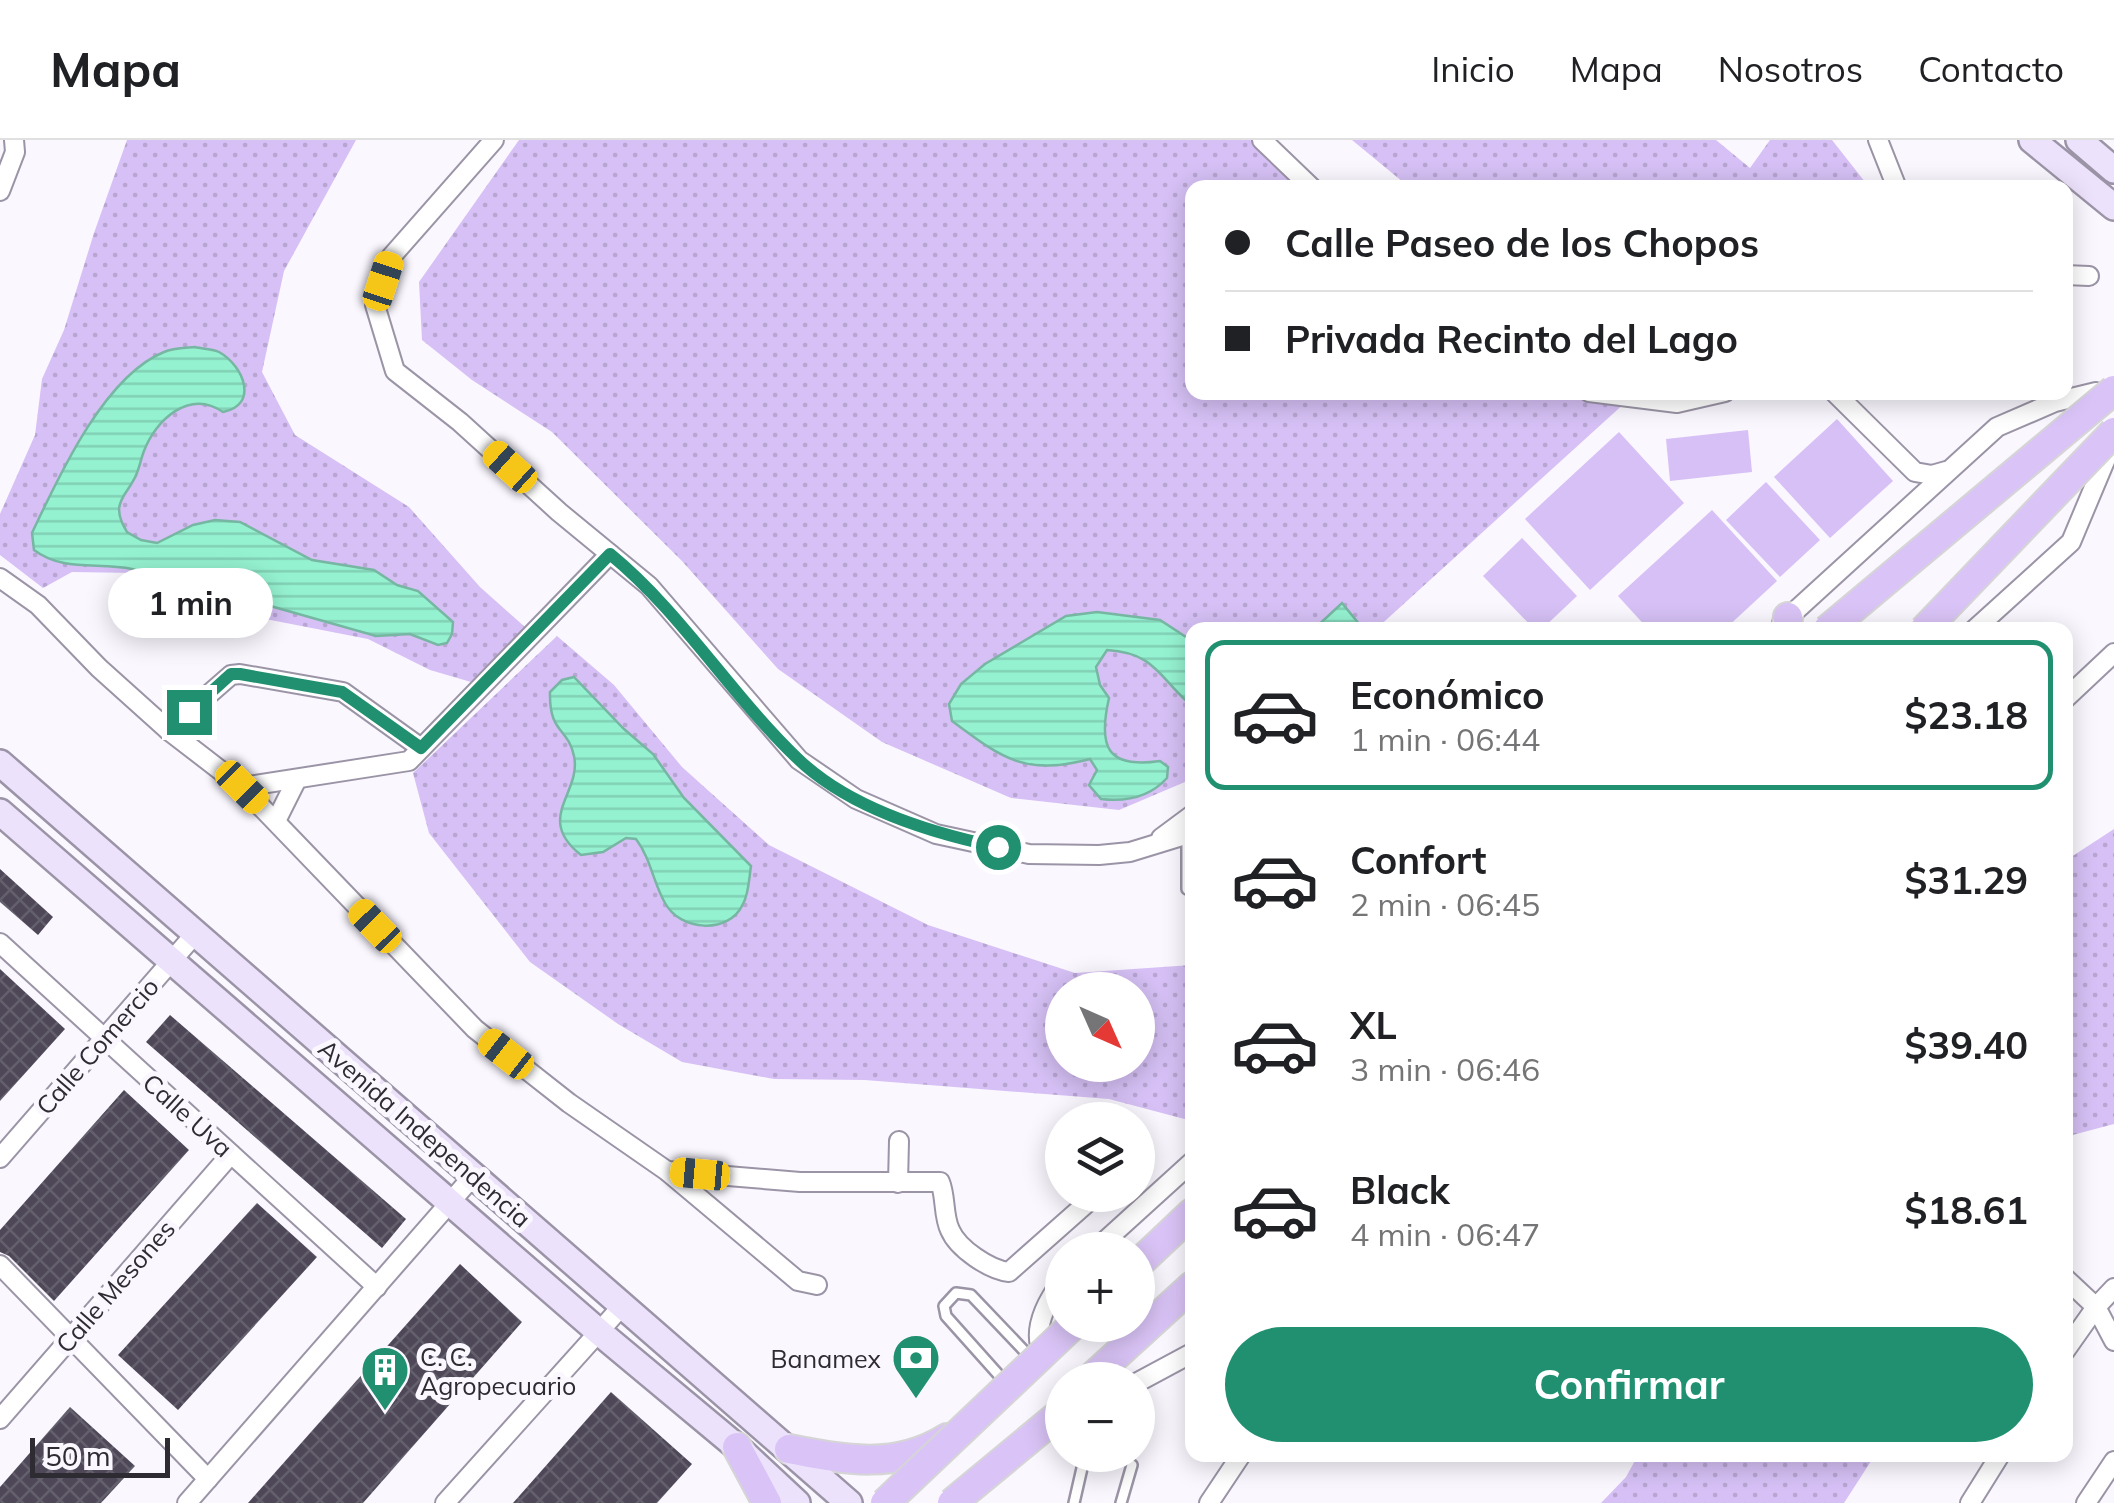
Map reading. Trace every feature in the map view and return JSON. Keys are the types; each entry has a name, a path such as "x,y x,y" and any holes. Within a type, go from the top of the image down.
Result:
{"main road":[{"path":"2032,140 2114,207"},
{"path":"2079,140 2114,170"},
{"path":"1839,622 2108,386"},
{"path":"1921,622 2113,442"},
{"path":"1932,622 2113,442"},
{"name":"Avenida Independencia","path":"0,763 848,1503"},
{"name":"Avenida Independencia","path":"0,812 737,1447 797,1503"},
{"path":"1155,1250 1185,1220"},
{"path":"1155,1253 1185,1227"},
{"path":"1109,1362 1185,1292"},
{"path":"1118,1362 1185,1301"},
{"path":"883,1503 1006,1384 1055,1342"},
{"path":"789,1449 839,1459 878,1461 914,1454 953,1434 1055,1342"},
{"path":"954,1503 1045,1424"},
{"path":"954,1503 1045,1425"},
{"path":"865,1503 921,1450 937,1438 953,1434"},
{"path":"737,1447 767,1503"},
{"path":"978,1503 990,1470"}],"street":[{"path":"0,191 14,152 14,140"},
{"path":"494,140 391,256 375,305 395,371 460,422 559,512 649,586 799,760 856,800 936,834 1030,854 1099,856 1185,836"},
{"path":"1262,140 1304,180"},
{"path":"1878,140 1894,180"},
{"path":"2073,275 2089,276"},
{"path":"2073,397 2108,386"},
{"path":"1659,400 1687,400"},
{"path":"1842,400 1900,462 1924,475 1946,470"},
{"path":"1787,622 1996,426 2062,400"},
{"path":"1983,622 2071,542 2113,442"},
{"path":"1900,462 1911,486 1904,510"},
{"path":"242,787 402,764 610,554"},
{"path":"0,578 38,605 99,668 168,730 242,787 475,1030 666,1171 798,1282 817,1285"},
{"path":"2073,691 2114,653"},
{"path":"168,730 231,674 240,674 342,692 421,748"},
{"path":"276,822 297,779"},
{"path":"1148,847 1185,820"},
{"name":"Calle Comercio","path":"0,1158 195,934"},
{"name":"Calle Uva","path":"0,942 376,1286"},
{"path":"898,1184 899,1141"},
{"name":"Calle Mesones","path":"0,1419 231,1154"},
{"path":"1115,1232 1185,1168"},
{"path":"666,1171 800,1182 941,1183 950,1230 960,1243 995,1270 1009,1272 1078,1212"},
{"path":"187,1503 474,1176"},
{"path":"0,1265 208,1479"},
{"path":"2073,1285 2096,1306 2111,1338"},
{"path":"2073,1325 2114,1288"},
{"path":"445,1503 623,1305"},
{"path":"1038,1358 1045,1313"},
{"path":"2073,1328 2111,1338"},
{"path":"1155,1373 1185,1358"},
{"path":"2086,1503 2114,1460"},
{"path":"1209,1503 1236,1462"},
{"path":"1970,1503 1996,1462"}],"lane":[{"path":"1006,1384 946,1316 944,1306 956,1293 971,1295 1038,1358"},
{"path":"1074,1503 1080,1472"},
{"path":"1122,1503 1130,1472"}],"shaded area":[{"path":"127,140 356,140 284,271 262,372 295,435 409,507 480,587 525,627 471,682 430,670 368,639 224,611 180,597 136,573 72,572 43,588 0,555 0,514 35,435 42,379 64,330"},
{"path":"519,140 1250,140 1270,151 1295,180 1185,180 1185,400 1627,401 1384,622 1185,622 1185,782 1119,810 1011,798 882,742 778,669 682,561 552,432 472,380 422,340 419,282"},
{"path":"1352,140 1716,140 1750,168 1770,140 1832,140 1863,180 1401,180"},
{"path":"195,347 217,351 228,358 241,375 244,394 234,408 223,412 211,406 187,406 157,428 120,505 120,518 127,532 157,543 193,525 215,520 240,522 312,560 374,570 397,585 418,591 453,622 447,643 438,645 410,634 376,636 221,592 182,591 132,569 69,564 34,550 32,533 69,458 103,405 142,364 168,351"},
{"path":"1837,419 1893,481 1830,538 1774,477"},
{"path":"1748,430 1752,472 1670,481 1666,439"},
{"path":"1619,432 1684,503 1590,590 1525,519"},
{"path":"1766,482 1820,540 1780,577 1726,520"},
{"path":"1712,510 1777,581 1733,622 1642,622 1618,596"},
{"path":"1522,538 1577,596 1549,622 1527,622 1483,576"},
{"path":"1342,603 1357,622 1322,622"},
{"path":"1097,612 1160,620 1185,636 1185,699 1156,669 1136,656 1107,650 1096,667 1100,685 1109,698 1105,729 1110,750 1128,761 1160,761 1168,767 1167,778 1145,794 1128,799 1101,799 1089,785 1097,770 1090,759 1048,766 1016,761 952,721 949,704 961,684 985,664 1066,616"},
{"path":"557,636 614,685 682,767 769,845 928,925 1072,972 1045,972 1045,1082 1155,1082 1155,972 1090,972 1185,965 1185,1119 1155,1111 1155,1102 865,1080 774,1079 682,1062 618,1024 530,962 429,833 413,773"},
{"path":"574,677 653,754 684,798 751,866 745,900 727,921 704,926 672,912 636,839 626,838 603,852 581,855 568,842 560,817 575,769 574,756 552,716 550,692 562,680"},
{"path":"2114,829 2114,1124 2073,1135 2073,856"},
{"path":"1634,1462 1870,1462 1844,1503 1601,1503 1626,1477"}],"building":[{"path":"0,869 53,917 38,935 0,902"},
{"path":"0,969 65,1029 0,1101"},
{"path":"170,1015 406,1219 382,1248 146,1042"},
{"path":"124,1090 189,1150 54,1301 9,1256 0,1252 0,1230"},
{"path":"257,1203 317,1257 178,1410 118,1355"},
{"name":"C. C. Agropecuario","path":"460,1264 522,1322 363,1503 248,1503"},
{"path":"611,1392 692,1464 657,1503 513,1503"},
{"path":"70,1407 135,1466 101,1503 0,1503 0,1487"}],"place":[{"name":"Banamex","path":"916,1400"},
{"name":"C. C. Agropecuario","path":"385,1412"}],"route":[{"path":"189,712 231,674 240,674 342,692 356,698 421,748 610,554 649,586 799,760 856,800 936,834 998,847"}]}
